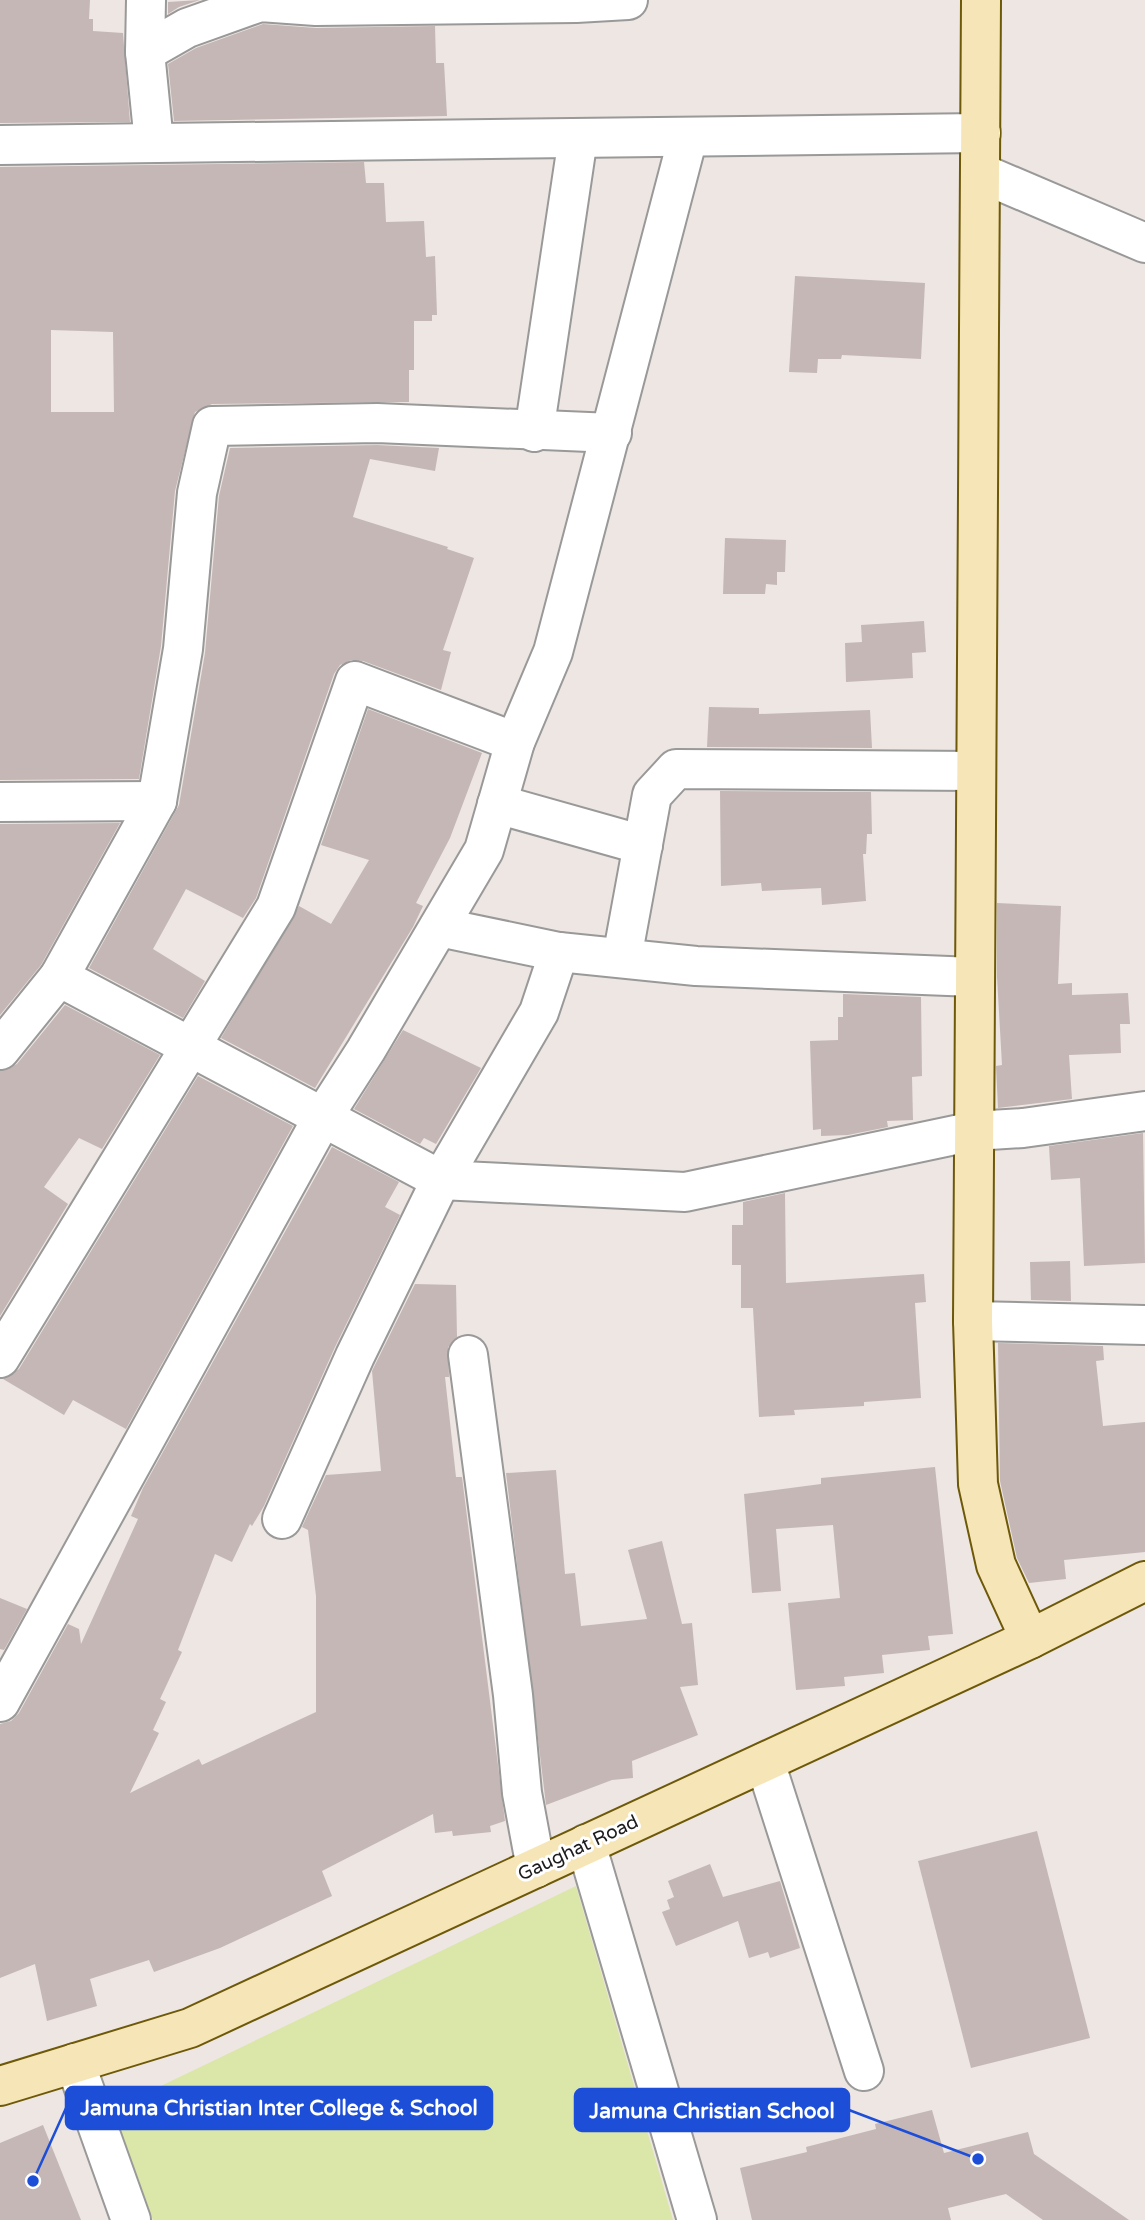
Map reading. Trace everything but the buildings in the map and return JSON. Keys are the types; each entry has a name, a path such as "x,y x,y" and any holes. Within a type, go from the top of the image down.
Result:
{"main road":[{"path":"981,0 973,1321 978,1485 996,1565 1030,1639"},
{"name":"Gaughat Road","path":"0,2086 190,2028 1030,1639 1145,1581"}],"street":[{"path":"146,0 145,51 154,144"},
{"path":"145,51 187,28 260,2 316,6 576,4 628,0"},
{"path":"0,145 981,133"},
{"path":"0,1702 323,1117 484,850 515,742 553,652 688,137"},
{"path":"534,432 578,138"},
{"path":"981,173 1145,243"},
{"path":"0,1050 59,977 158,802 183,649 197,493 212,426 377,423 534,432 612,433"},
{"path":"0,1358 276,907 355,681 515,742"},
{"path":"622,958 652,795 676,769 976,771"},
{"path":"0,802 158,802"},
{"path":"497,804 643,845"},
{"path":"439,927 559,952 696,966 974,977"},
{"path":"282,1519 355,1356 441,1180 539,1012 559,952"},
{"path":"59,977 441,1180 685,1192 974,1131 1023,1128 1145,1111"},
{"path":"973,1321 1145,1325"},
{"path":"468,1355 513,1695 522,1793 536,1868"},
{"path":"765,1762 864,2071"},
{"path":"586,1844 697,2220"},
{"path":"75,2063 131,2220"}],"green space":[{"path":"576,1886 673,2220 153,2220 113,2109"}],"place":[{"name":"Jamuna Christian School","path":"978,2159"},
{"name":"Jamuna Christian Inter College & School","path":"33,2181"}]}
